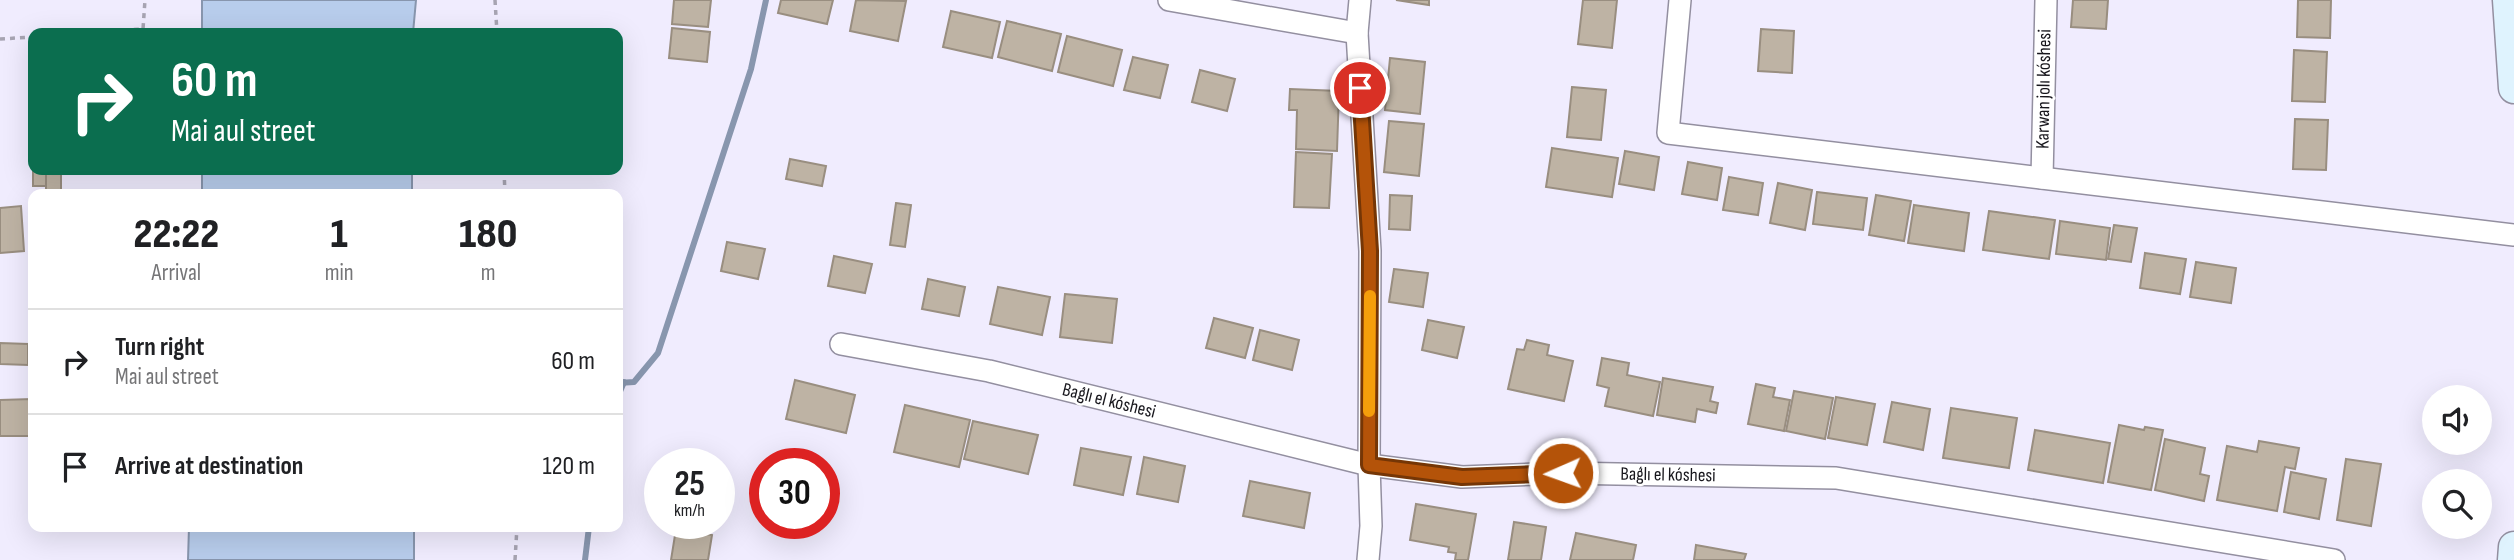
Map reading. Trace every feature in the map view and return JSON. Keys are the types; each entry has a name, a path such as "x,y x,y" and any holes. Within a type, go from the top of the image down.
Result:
{"main road":[{"path":"2508,0 2514,88"},
{"path":"2513,560 2514,547"}],"street":[{"path":"1169,0 1357,33"},
{"path":"1360,0 1357,33 1370,251 1371,526 1368,560"},
{"path":"1680,0 1668,133 2514,234"},
{"name":"Karwan jolı kóshesi","path":"2042,178 2046,0"},
{"name":"Baǵlı el kóshesi","path":"841,344 989,371 1369,465 1462,477 1563,473 1836,478 2334,560"}],"path":[{"path":"143,28 145,0"},
{"path":"495,0 497,28"},
{"path":"0,39 28,37"},
{"path":"515,560 517,532"}],"water":[{"path":"202,0 416,0 413,28 202,28"},
{"path":"202,175 412,175 412,189 202,189"},
{"path":"189,532 414,532 414,560 188,560"}],"building":[{"path":"674,0 711,0 708,27 672,24"},
{"path":"781,0 833,0 827,24 778,13"},
{"path":"856,0 906,1 898,41 850,31"},
{"path":"1396,0 1429,0 1429,5"},
{"path":"1583,0 1617,0 1612,48 1578,44"},
{"path":"2073,0 2108,0 2106,29 2071,27"},
{"path":"2298,0 2331,0 2330,38 2297,37"},
{"path":"951,11 1000,22 992,58 943,47"},
{"path":"1007,21 1061,34 1052,71 998,57"},
{"path":"672,28 710,32 707,62 669,58"},
{"path":"1761,29 1794,31 1792,73 1758,71"},
{"path":"1067,36 1122,50 1113,86 1058,72"},
{"path":"2294,50 2327,52 2325,102 2292,101"},
{"path":"1133,57 1168,65 1160,98 1124,90"},
{"path":"1390,58 1425,62 1420,114 1385,110"},
{"path":"1200,70 1235,79 1227,111 1192,102"},
{"path":"1572,87 1606,90 1601,140 1567,137"},
{"path":"1290,89 1339,91 1337,151 1296,149 1297,110 1289,110"},
{"path":"2295,119 2328,120 2326,170 2293,169"},
{"path":"1389,121 1424,124 1419,176 1384,172"},
{"path":"1552,148 1618,158 1612,197 1546,187"},
{"path":"1625,151 1659,157 1654,190 1619,184"},
{"path":"1296,152 1332,154 1329,208 1294,207"},
{"path":"790,159 826,166 822,186 786,179"},
{"path":"1688,162 1722,168 1717,200 1682,194"},
{"path":"33,175 46,175 46,186 33,186"},
{"path":"46,175 61,175 61,189 46,189"},
{"path":"1729,177 1763,183 1758,215 1723,210"},
{"path":"1778,183 1812,190 1805,230 1770,223"},
{"path":"1817,192 1867,198 1863,230 1813,224"},
{"path":"1390,195 1412,196 1410,230 1389,229"},
{"path":"1876,195 1911,201 1904,241 1869,235"},
{"path":"896,203 911,205 905,247 890,245"},
{"path":"1914,205 1969,213 1964,251 1908,243"},
{"path":"21,206 24,251 0,253 0,208"},
{"path":"1989,211 2055,220 2049,259 1983,250"},
{"path":"2060,221 2110,228 2106,260 2056,254"},
{"path":"2114,225 2137,228 2131,262 2108,259"},
{"path":"727,242 765,249 758,279 721,271"},
{"path":"2145,253 2186,259 2180,294 2140,288"},
{"path":"834,256 872,264 865,293 828,286"},
{"path":"2196,262 2236,268 2231,303 2190,297"},
{"path":"1394,269 1428,273 1423,307 1389,302"},
{"path":"928,279 965,287 959,316 922,309"},
{"path":"998,287 1050,297 1042,335 990,324"},
{"path":"1065,294 1117,299 1112,343 1060,337"},
{"path":"1214,318 1253,328 1245,358 1206,348"},
{"path":"1428,320 1464,327 1457,358 1422,350"},
{"path":"1260,330 1299,340 1292,370 1253,360"},
{"path":"1527,340 1549,345 1547,355 1573,361 1564,401 1508,389 1517,349 1524,350"},
{"path":"0,343 28,344 28,365 0,364"},
{"path":"1602,358 1629,363 1627,375 1660,382 1653,416 1605,406 1609,388 1597,385"},
{"path":"1663,378 1713,387 1710,401 1718,403 1716,413 1697,409 1695,422 1657,415"},
{"path":"795,380 855,395 846,433 786,419"},
{"path":"1756,384 1775,388 1773,397 1790,400 1784,431 1748,424"},
{"path":"1794,391 1833,398 1825,439 1786,431"},
{"path":"1836,397 1875,404 1867,445 1828,438"},
{"path":"28,399 28,436 0,436 0,400"},
{"path":"1892,402 1930,409 1923,450 1884,442"},
{"path":"905,405 970,420 959,467 894,452"},
{"path":"1951,408 2017,418 2009,468 1943,458"},
{"path":"973,421 1038,435 1028,474 964,459"},
{"path":"2119,425 2144,430 2145,427 2163,430 2151,490 2108,482"},
{"path":"2035,430 2110,443 2103,483 2028,470"},
{"path":"2165,439 2205,448 2200,474 2209,476 2204,501 2155,490"},
{"path":"2259,441 2299,448 2295,469 2285,467 2277,511 2217,500 2227,446 2257,452"},
{"path":"1081,448 1131,457 1123,495 1074,485"},
{"path":"1144,457 1185,466 1178,502 1137,494"},
{"path":"2346,459 2381,464 2371,526 2337,520"},
{"path":"2291,472 2326,479 2319,519 2284,512"},
{"path":"1250,481 1310,493 1304,528 1243,516"},
{"path":"1416,504 1476,514 1468,560 1455,560 1456,553 1448,552 1449,547 1410,540"},
{"path":"1514,522 1546,527 1541,560 1508,560"},
{"path":"1576,533 1636,545 1633,560 1570,560"},
{"path":"674,539 711,539 708,560 671,560"},
{"path":"1696,545 1746,554 1744,560 1694,560"}],"waterway":[{"path":"623,383 634,382 658,353 751,69 766,0"},
{"path":"585,560 588,532"}],"slow traffic":[{"path":"1369,411 1370,296"}],"route":[{"path":"1360,88 1370,251 1369,465 1462,477 1563,473"}]}
